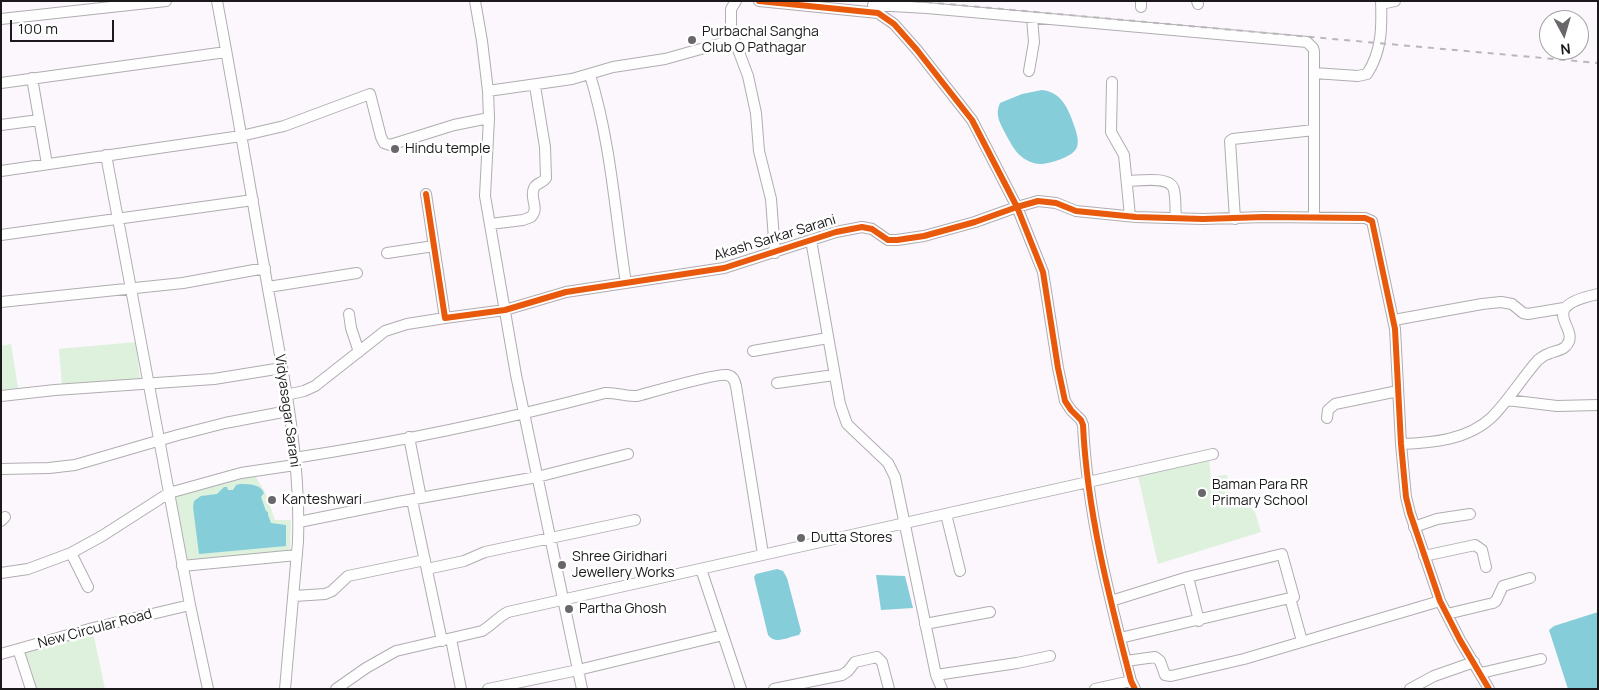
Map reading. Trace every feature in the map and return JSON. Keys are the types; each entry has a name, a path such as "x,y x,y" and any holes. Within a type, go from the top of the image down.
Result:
{"street":[{"path":"1,19 101,5 166,1"},
{"name":"Vidyasagar Sarani","path":"217,1 282,368 295,461 298,541 285,689"},
{"path":"475,1 488,91 489,118 485,188 490,224 524,414 582,689"},
{"path":"736,1 731,9 730,26 733,40 742,57 748,76 756,113 759,150 771,199 775,253"},
{"path":"759,1 873,6 1307,42 1314,51 1314,218"},
{"path":"1314,73 1358,76 1367,74 1380,43 1382,28 1381,1 1386,3 1395,1"},
{"path":"873,6 878,13 894,24 917,50 972,120 1016,207 1043,272 1065,401 1083,425 1088,483 1111,600 1133,685 1095,689"},
{"path":"1029,72 1034,42 1032,18"},
{"path":"488,91 535,86 590,75 613,67 665,59 733,40"},
{"path":"1,83 226,52"},
{"path":"590,75 600,109 609,154 626,283"},
{"path":"32,78 47,164"},
{"path":"1112,82 1111,132 1124,156 1130,216"},
{"path":"490,224 523,220 532,217 536,210 533,190 535,186 544,182 546,178 545,147 535,86"},
{"path":"1,171 241,136 284,126 370,94 381,137 384,143 390,145 454,125 489,118"},
{"path":"1,125 39,120"},
{"path":"1235,219 1230,141 1233,139 1314,130"},
{"path":"106,156 182,566 208,689"},
{"path":"1127,181 1157,180 1166,181 1170,184 1174,191 1176,218"},
{"path":"426,194 445,318"},
{"path":"1,235 253,200"},
{"name":"Akash Sarkar Sarani","path":"286,395 304,391 315,386 385,331 407,324 505,310 566,292 724,268 862,226 872,229 888,240 908,239 975,222 1038,200 1076,211 1130,216 1235,219 1264,217 1365,218 1372,222 1394,320"},
{"path":"811,240 840,404 847,424 892,468 936,675 942,689"},
{"path":"387,253 434,246"},
{"path":"1,302 183,283 265,268"},
{"path":"268,287 356,273"},
{"path":"1401,444 1434,442 1467,433 1491,418 1538,360 1567,345 1568,337 1563,314 1567,304 1578,298 1598,294"},
{"path":"1489,689 1440,601 1406,497 1394,320 1500,302 1512,304 1518,310 1528,314 1564,308"},
{"path":"349,314 359,352"},
{"path":"753,351 828,338"},
{"path":"1,396 214,379 282,368"},
{"path":"1,573 28,569 71,553 102,536 169,493 241,473 339,451 524,414 605,393 629,397 637,396 724,375 734,380 736,386 763,554"},
{"path":"777,384 834,376"},
{"path":"1326,418 1328,410 1335,404 1398,391"},
{"path":"1507,400 1557,406 1598,406"},
{"path":"1,469 64,467 115,455 160,440 225,423 288,411"},
{"path":"409,437 426,565 460,689"},
{"path":"298,524 417,499 537,477 628,454"},
{"path":"336,689 390,654 408,648 482,632 508,612 1213,454"},
{"path":"946,514 960,571"},
{"path":"1414,526 1437,519 1470,514"},
{"path":"294,596 324,594 332,591 348,576 464,561 485,552 634,520"},
{"path":"1424,556 1475,545 1482,550 1486,567"},
{"path":"71,553 88,587"},
{"path":"1111,600 1188,577 1282,554 1294,597 1199,621 1120,638"},
{"path":"182,566 297,556"},
{"path":"701,568 740,689"},
{"path":"1188,577 1199,621"},
{"path":"1447,614 1493,603 1503,586 1530,578"},
{"path":"1290,598 1302,641"},
{"path":"1126,661 1156,657 1160,661 1165,675 1171,676 1244,659 1440,601"},
{"name":"New Circular Road","path":"1,654 93,628 190,605"},
{"path":"926,624 990,612"},
{"path":"488,689 578,670 723,635"},
{"path":"18,649 31,689"},
{"path":"936,675 1050,656"},
{"path":"774,689 842,675 856,662 877,657 882,662 889,689"},
{"path":"1480,673 1541,660"},
{"path":"1410,689 1434,676 1474,662"}],"green space":[{"path":"136,342 140,379 62,386 59,349"},
{"path":"11,344 18,388 2,390 1,346"},
{"name":"Baman Para RR Primary School","path":"1209,458 1211,480 1218,479 1217,476 1227,475 1230,496 1239,495 1255,512 1261,532 1158,564 1138,476"},
{"path":"254,474 265,492 275,520 291,520 290,552 185,563 174,496"},
{"path":"93,632 105,689 33,689 22,653"}],"water":[{"path":"1042,90 1057,95 1063,102 1075,128 1078,143 1075,151 1066,157 1040,164 1028,161 1017,152 1001,124 998,111 1000,103 1022,94"},
{"path":"236,485 254,485 262,490 264,493 261,497 271,523 286,525 286,546 199,554 193,507 194,501 201,496 217,494 224,487 227,487 228,490 233,490"},
{"path":"777,569 783,571 787,578 801,631 799,635 782,640 774,640 768,635 754,577 756,574"},
{"path":"876,575 905,576 913,608 881,610"},
{"path":"1598,612 1598,689 1568,689 1549,630 1554,626"}],"railway":[{"path":"914,1 1598,63"}],"cycle path":[{"path":"759,1 878,13 894,24 972,120 1017,207 1038,201 1056,203 1076,211 1136,217 1203,219 1264,217 1365,218 1372,221 1395,329 1401,444 1406,497 1440,601 1489,689"},
{"path":"426,194 445,318 505,310 566,292 724,268 836,232 862,227 872,229 888,240 924,236 975,222 1017,207 1043,272 1065,401 1083,425 1089,489 1100,554 1131,681 1135,689"}],"place":[{"name":"Purbachal Sangha Club O Pathagar","path":"692,40"},
{"name":"Hindu temple","path":"395,149"},
{"name":"Baman Para RR Primary School","path":"1202,493"},
{"name":"Kanteshwari","path":"272,500"},
{"name":"Dutta Stores","path":"801,538"},
{"name":"Shree Giridhari Jewellery Works","path":"562,565"},
{"name":"Partha Ghosh","path":"569,609"}]}
